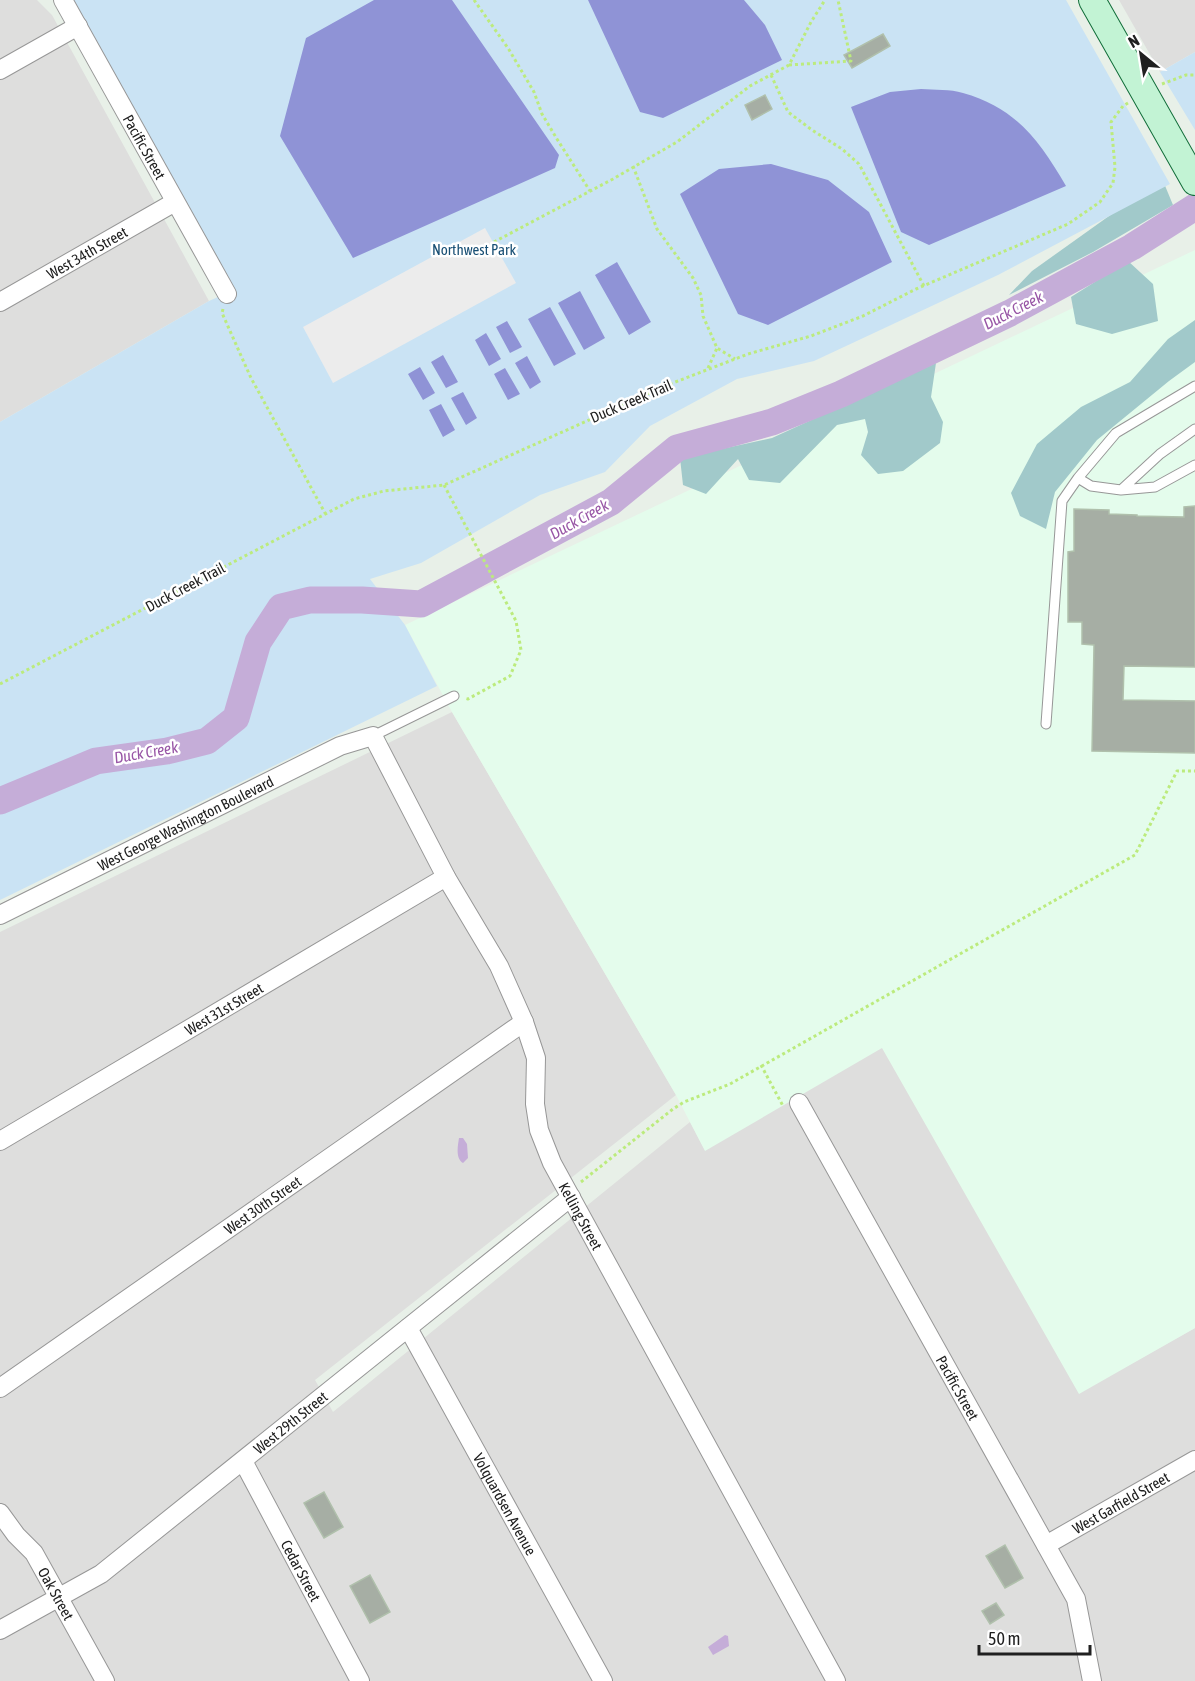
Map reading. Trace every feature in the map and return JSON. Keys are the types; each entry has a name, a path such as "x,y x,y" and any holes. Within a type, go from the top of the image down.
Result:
{"main road":[{"path":"1092,0 1189,171"}],"street":[{"name":"Pacific Street","path":"63,0 227,294"},
{"path":"0,70 78,26"},
{"name":"West 34th Street","path":"0,302 175,202"},
{"name":"Kelling Street","path":"373,736 446,877 499,966 524,1022 536,1058 535,1104 539,1130 552,1163 836,1681"},
{"name":"West George Washington Boulevard","path":"0,915 340,746 373,736"},
{"name":"West 31st Street","path":"0,1141 446,877"},
{"name":"West 30th Street","path":"0,1389 524,1022"},
{"name":"Pacific Street","path":"799,1103 1076,1599 1092,1681"},
{"name":"West 29th Street","path":"0,1630 101,1574 571,1197"},
{"name":"Volquardsen Avenue","path":"408,1328 603,1681"},
{"name":"West Garfield Street","path":"1046,1545 1195,1460"},
{"name":"Cedar Street","path":"243,1461 360,1681"},
{"name":"Oak Street","path":"0,1513 16,1535 34,1553 105,1681"}],"lane":[{"path":"1046,724 1062,501 1116,433 1195,386"},
{"path":"1121,490 1160,454 1195,429"},
{"path":"1078,478 1091,486 1121,490 1155,487 1195,465"},
{"path":"373,736 454,696"}],"path":[{"path":"475,0 508,48 534,92 542,114 590,191"},
{"path":"789,65 825,0"},
{"path":"494,242 677,142 750,86 789,65 851,61 838,0"},
{"path":"771,75 788,112 842,149 859,164 924,286"},
{"name":"Duck Creek Trail","path":"0,684 354,499 384,490 444,484 665,386 735,359 811,336 853,320 924,286 1068,224 1100,202 1113,183 1111,122 1123,106 1163,83 1186,75 1195,75"},
{"path":"633,166 657,229 697,286 701,295 703,316 717,348 735,359"},
{"path":"227,294 222,313 251,378 325,513"},
{"path":"707,370 717,348"},
{"path":"444,484 516,621 521,650 510,676 468,699 454,696"},
{"path":"571,1197 577,1185 684,1102 730,1084 1135,855 1177,771 1195,771"},
{"path":"760,1065 783,1106 799,1103"}],"shaded area":[{"path":"0,0 37,0 52,15 209,301 0,422"},
{"path":"374,0 452,0 559,155 555,168 353,258 280,136 306,38"},
{"path":"588,0 744,0 765,25 782,60 663,118 640,112"},
{"path":"1119,0 1195,0 1195,52 1160,72"},
{"path":"921,89 958,92 982,99 998,107 1036,140 1066,186 929,245 901,232 851,107 890,92"},
{"path":"771,164 828,180 869,212 892,262 768,325 738,314 680,194 719,169"},
{"path":"1161,176 1173,205 1093,252 1009,295 1032,271"},
{"path":"485,228 516,283 333,383 303,327"},
{"path":"1195,250 1195,1328 1079,1394 882,1048 705,1151 676,1095 452,712 405,625"},
{"path":"1128,261 1153,284 1158,321 1112,334 1076,324 1071,297"},
{"path":"617,262 651,322 629,335 595,275"},
{"path":"580,291 605,338 584,350 558,303"},
{"path":"550,307 576,354 554,366 528,319"},
{"path":"1195,320 1195,362 1097,440 1055,492 1046,529 1020,516 1011,493 1037,444 1081,407 1130,382 1168,339"},
{"path":"507,321 522,347 510,353 496,327"},
{"path":"486,333 501,359 489,366 475,340"},
{"path":"443,355 458,382 446,388 431,362"},
{"path":"527,356 541,382 530,389 515,363"},
{"path":"936,363 931,397 943,422 940,443 903,471 878,474 861,455 868,432 865,419 837,425 780,483 749,480 738,459 706,494 683,485 680,458 772,438"},
{"path":"420,367 435,393 423,400 408,374"},
{"path":"505,368 520,394 508,400 494,374"},
{"path":"463,392 477,418 466,425 451,398"},
{"path":"441,404 455,430 443,437 429,410"},
{"path":"452,712 676,1095 315,1380 333,1412 690,1122 705,1150 882,1047 1079,1393 1195,1328 1195,1681 0,1681 0,932"},
{"path":"459,1138 463,1138 467,1144 468,1158 463,1163 458,1155"},
{"path":"725,1635 728,1636 729,1646 713,1655 708,1647"}],"green space":[{"name":"Northwest Park","path":"63,0 1066,0 1170,184 998,275 814,361 737,379 650,426 605,472 540,495 421,563 370,579 405,625 437,686 0,900 0,422 209,301 227,293"},
{"path":"1195,52 1195,130 1160,72"}],"building":[{"path":"883,34 890,46 852,68 844,55"},
{"path":"765,95 772,109 752,120 745,105"},
{"path":"1195,506 1195,667 1124,666 1123,700 1195,701 1195,753 1092,751 1094,645 1082,644 1082,622 1068,622 1068,552 1074,551 1074,509 1109,510 1109,514 1184,517 1184,507"},
{"path":"324,1492 343,1527 324,1538 304,1503"},
{"path":"1005,1545 1023,1578 1005,1588 986,1556"},
{"path":"370,1575 390,1612 370,1623 350,1586"},
{"path":"996,1603 1004,1615 990,1624 982,1611"}],"waterway":[{"name":"Duck Creek","path":"0,801 96,761 167,751 207,741 236,718 258,642 281,607 310,600 362,600 421,604 611,502 677,448 772,422 841,394 1010,313 1132,247 1195,207"}]}
